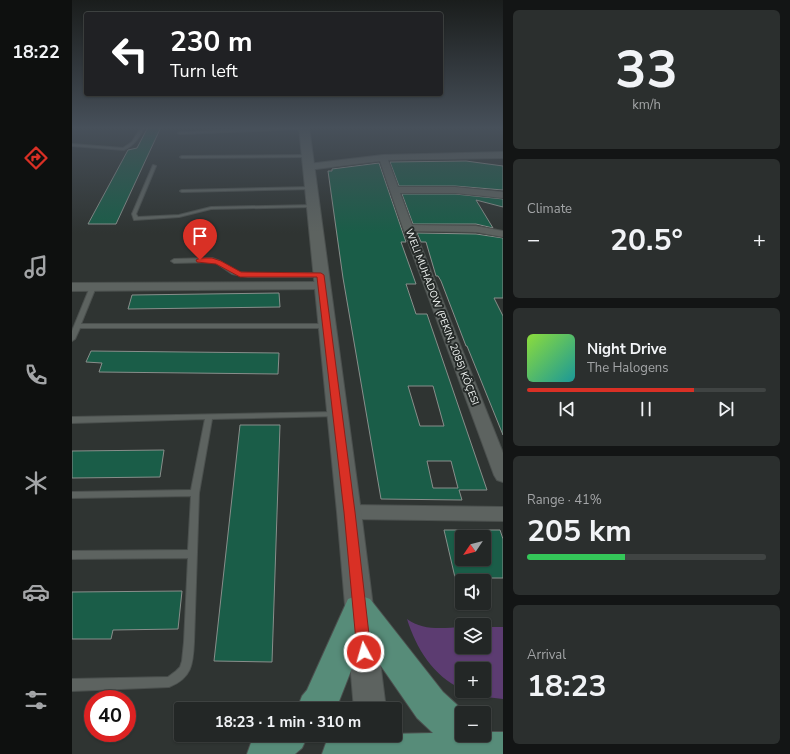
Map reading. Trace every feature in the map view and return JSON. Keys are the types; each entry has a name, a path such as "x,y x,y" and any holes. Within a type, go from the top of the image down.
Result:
{"main road":[{"path":"320,702 360,609"},
{"path":"360,609 430,705 451,725 455,727"},
{"path":"266,754 281,742"},
{"path":"487,742 503,750"},
{"path":"365,749 503,750"}],"street":[{"path":"308,162 337,414 350,512 369,702"},
{"name":"WELI MUHADOW (PEKIN, 2085) KÖÇESI","path":"384,162 408,228 503,475"},
{"path":"394,190 455,190 503,195"},
{"path":"408,228 476,229 503,234"},
{"path":"72,287 321,280"},
{"path":"350,512 503,514"}],"lane":[{"path":"154,166 134,214 136,219 179,216 211,208 312,197"},
{"path":"182,191 312,197"},
{"path":"174,260 212,260 234,272 248,275 321,280"},
{"path":"72,339 93,287"},
{"path":"77,326 327,326"},
{"path":"72,420 337,414"},
{"path":"72,685 169,682 182,674 186,666 189,642 195,493 208,417"},
{"path":"72,495 195,493"},
{"path":"72,555 193,554"}],"shaded area":[{"path":"407,619 413,623 426,627 455,627 455,654 491,654 491,627 503,627 503,699 491,698 491,662 455,662 455,685 442,677 434,669 415,640"}],"building":[{"path":"121,162 145,162 116,224 88,224"},
{"path":"390,162 475,162 503,166 503,190 455,186 399,186"},
{"path":"379,163 406,242 401,242 416,284 406,284 416,314 427,314 487,490 459,490 462,500 381,499 343,278 328,171 332,171 332,169","holes":["408,386 433,386 444,426 420,426","427,461 451,461 458,488 433,488"]},
{"path":"402,194 455,194 503,199 503,207 476,200 493,228 476,224 413,224"},
{"path":"417,233 476,234 503,238 503,298 494,298 503,316 503,435 441,281 438,276 436,276 426,242 421,242"},
{"path":"279,293 280,307 128,309 132,295"},
{"path":"91,351 279,353 278,374 99,372 102,363 86,362"},
{"path":"240,425 280,425 272,662 214,661"},
{"path":"164,450 160,477 72,478 72,451"},
{"path":"444,530 455,530 455,566 491,566 491,530 500,530 503,539 503,578 491,578 491,574 455,574 455,577"},
{"path":"182,591 178,629 113,630 111,639 72,639 72,592"}],"route":[{"path":"200,260 212,260 234,272 248,275 321,275 350,512 364,652"}]}
